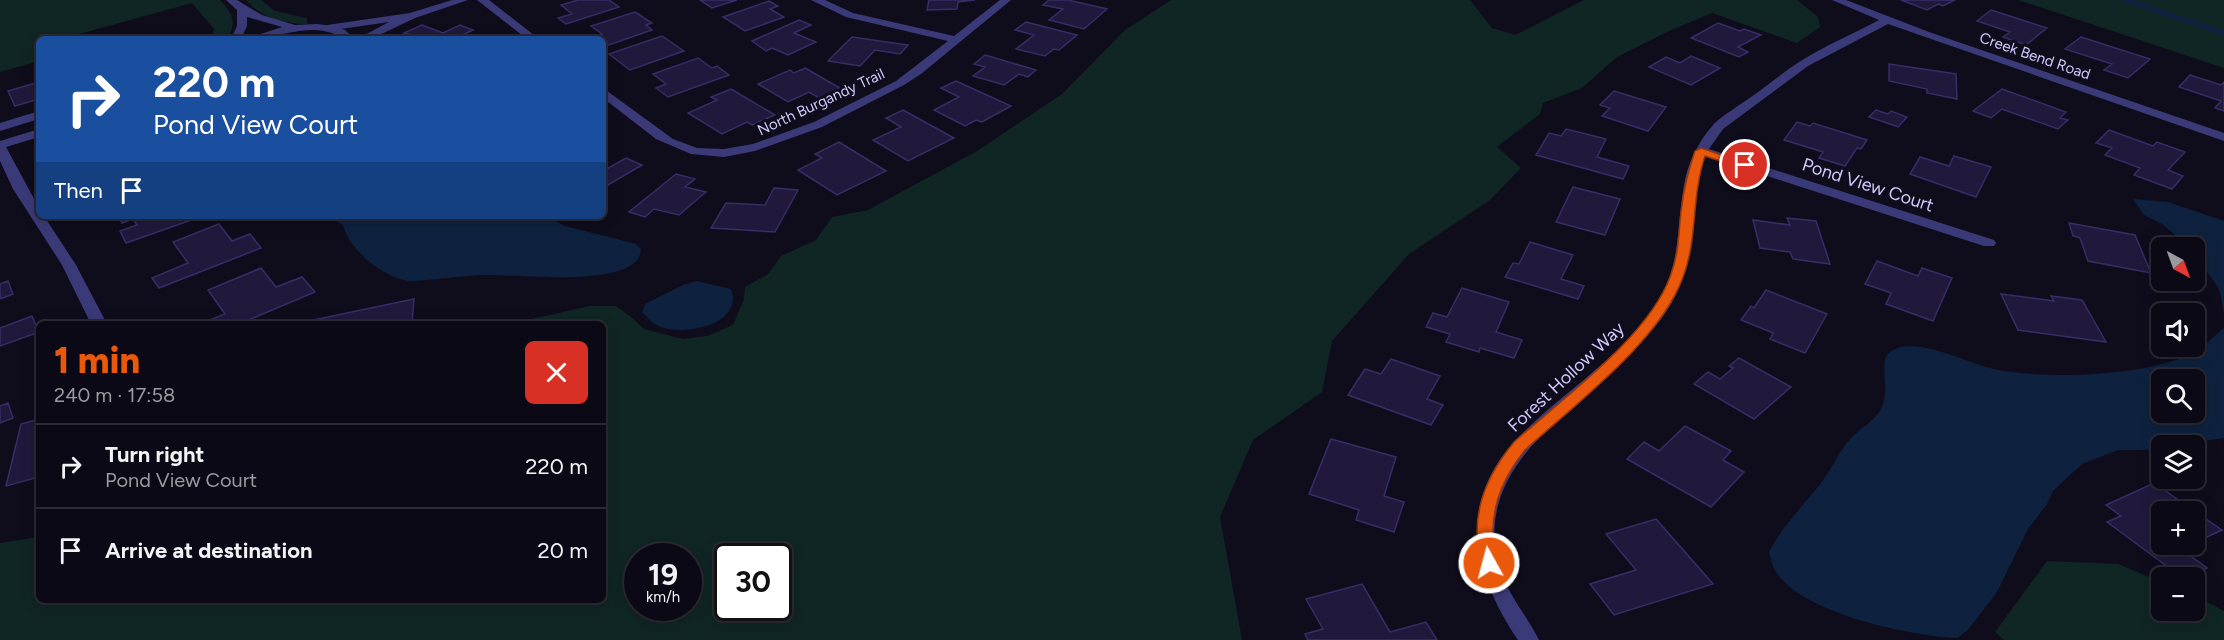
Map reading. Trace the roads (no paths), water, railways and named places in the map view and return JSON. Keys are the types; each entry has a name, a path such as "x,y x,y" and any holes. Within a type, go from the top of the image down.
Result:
{"street":[{"path":"231,0 242,11 268,22 300,28 327,28 411,16"},
{"path":"368,36 411,16 463,0"},
{"path":"483,0 530,36"},
{"path":"816,0 850,15 956,40"},
{"name":"North Burgandy Trail","path":"606,94 669,142 698,151 737,151 780,141 900,83 1006,0"},
{"name":"Creek Bend Road","path":"1837,0 1887,20 2224,137"},
{"path":"237,36 242,26 242,11"},
{"name":"Forest Hollow Way","path":"1529,640 1514,620 1498,591 1489,563 1485,536 1487,509 1493,486 1504,464 1520,446 1630,346 1661,308 1677,278 1685,248 1693,174 1701,151 1719,126 1804,64 1887,20"},
{"path":"264,36 300,28"},
{"path":"327,28 339,31 346,36"},
{"path":"0,127 36,116"},
{"path":"36,134 0,146 20,189 36,214"},
{"name":"Pond View Court","path":"1701,151 1989,243"},
{"path":"39,219 69,266 97,321"}],"water":[{"path":"2133,199 2168,202 2224,221 2224,314 2219,290 2205,269 2205,237 2177,237 2162,224 2144,215"},
{"path":"333,219 552,219 565,226 636,244 641,249 635,262 620,270 599,275 547,277 477,275 408,281 388,274 368,261 352,244 343,225"},
{"path":"697,281 731,289 733,301 729,312 720,320 694,329 667,329 655,324 642,312 645,304 683,285"},
{"path":"2224,328 2224,438 2205,441 2205,435 2151,435 2151,449 2118,450 2082,464 2053,491 2047,504 2028,529 1997,592 1968,630 1957,638 1886,627 1831,610 1788,585 1775,570 1769,552 1780,533 1821,483 1847,442 1881,409 1885,395 1885,363 1889,353 1912,346 1941,352 1994,369 2068,375 2125,371 2183,357 2205,357 2205,345"}],"waterway":[{"path":"2125,0 2224,33"}]}
